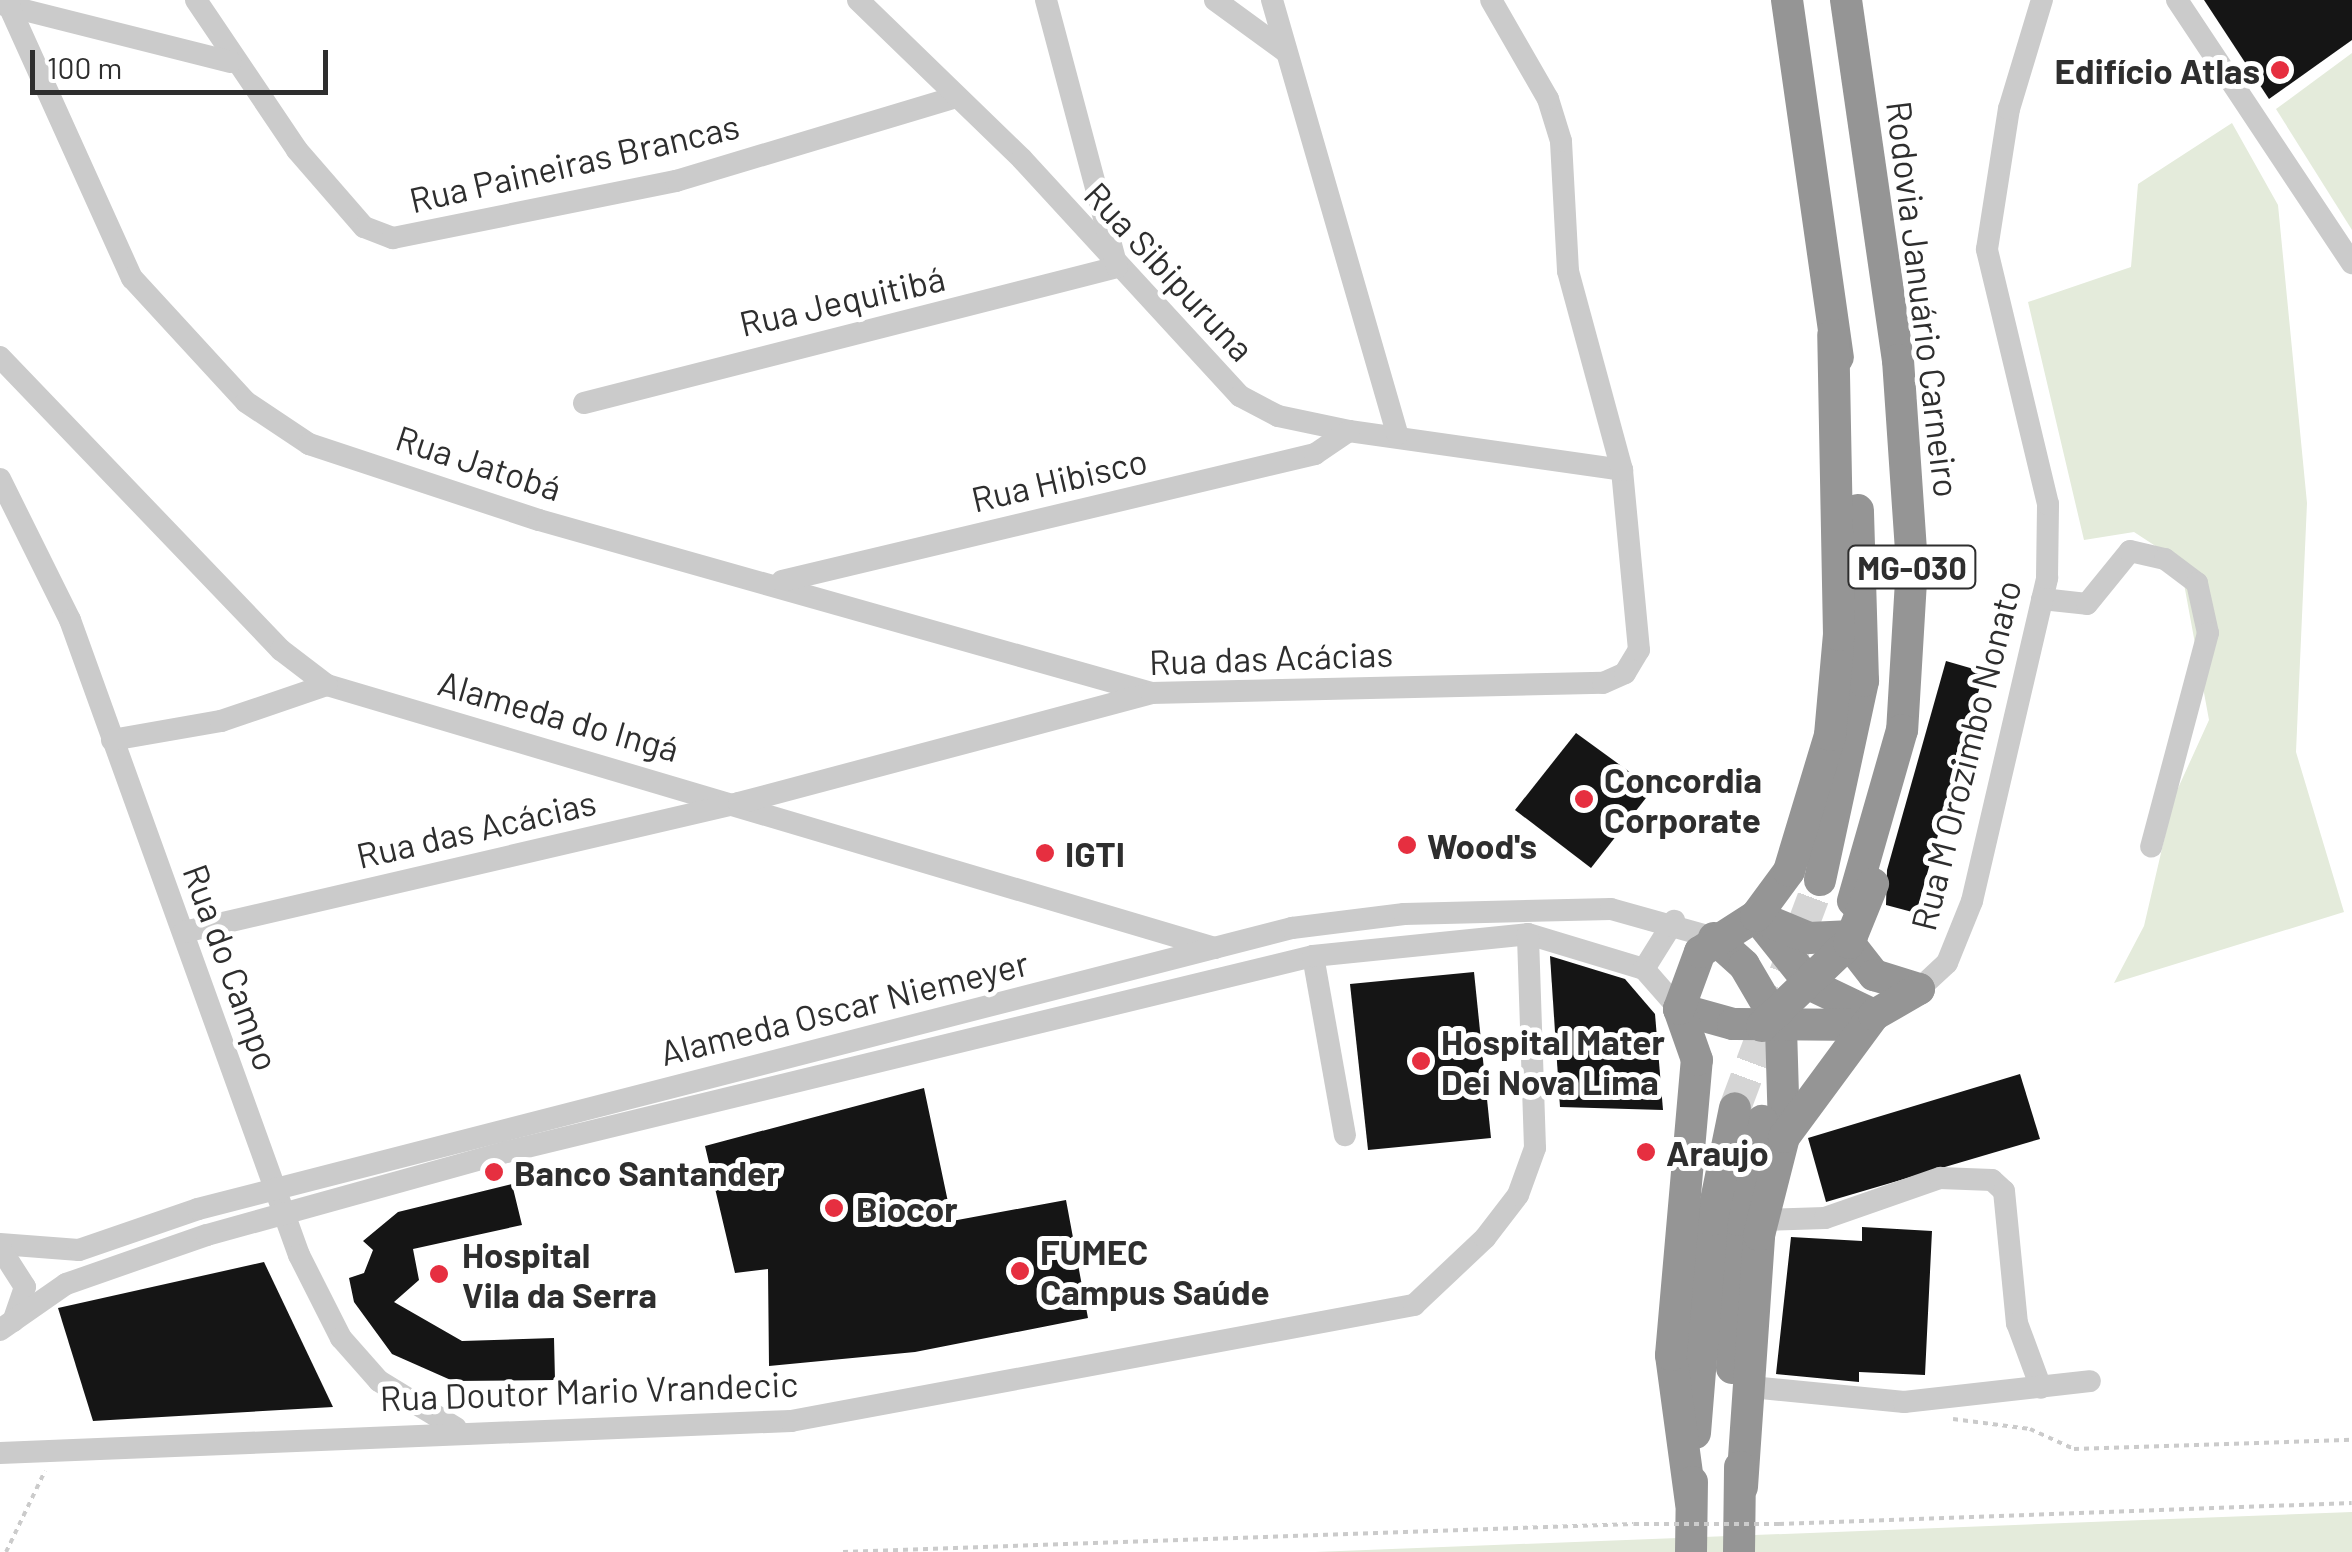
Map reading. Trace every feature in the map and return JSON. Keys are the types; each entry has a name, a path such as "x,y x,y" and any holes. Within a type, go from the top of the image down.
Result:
{"highway":[{"name":"MG-030","path":"1787,0 1865,583 1863,680 1820,880"},
{"name":"Rodovia Januário Carneiro","path":"1846,0 1909,447 1911,659 1902,730 1854,901"},
{"path":"1742,1487 1729,1302 1773,1023 1850,939 1889,832 1928,660 1923,396 1878,228"},
{"path":"1691,1503 1671,1355 1697,1086 1680,1009 1714,938 1756,916 1800,838 1838,680 1833,335"},
{"path":"1756,916 1809,938 1850,939"},
{"path":"1756,916 1811,985 1869,1020"},
{"path":"1714,938 1773,1023"},
{"path":"1850,939 1867,970 1869,1020"},
{"path":"1867,970 1919,989"},
{"path":"1691,1549 1703,1294 1760,1122 1869,1020 1919,989"},
{"path":"1680,1009 1773,1023 1869,1020"},
{"path":"1739,1549 1762,1220 1760,1122"}],"street":[{"name":"Rua Paineiras Brancas","path":"196,0 231,62 364,227 393,238 676,181 956,96"},
{"name":"Rua Sibipuruna","path":"858,0 956,96 1240,396 1278,416 1349,431 1397,434 1622,470"},
{"path":"1046,0 1117,267"},
{"path":"1216,0 1285,50"},
{"path":"1272,0 1397,434"},
{"name":"Rua das Acácias","path":"184,932 738,802 1152,693 1603,683 1625,674 1639,650 1622,470 1568,272 1561,141 1548,99 1491,0"},
{"name":"Rua M Orozimbo Nonato","path":"1919,989 1947,962 1972,901 2042,599 2048,504 1986,249 2009,110 2042,0"},
{"path":"2177,0 2352,263"},
{"path":"4,5 231,62"},
{"name":"Rua Jatobá","path":"4,5 132,278 246,402 308,444 540,520 779,582 1152,693"},
{"name":"Rua Jequitibá","path":"584,403 1117,267"},
{"name":"Alameda do Ingá","path":"0,357 282,650 327,685 738,802 1214,948"},
{"name":"Rua Hibisco","path":"779,582 1315,454 1349,431"},
{"name":"Rua do Campo","path":"0,479 70,620 273,1190 341,1338 404,1404 459,1430"},
{"path":"2042,599 2087,604 2130,551 2165,559 2197,583 2208,633 2151,847"},
{"path":"112,740 221,721 327,685"},
{"name":"Alameda Oscar Niemeyer","path":"0,1246 80,1250 273,1190 1214,948 1404,914 1611,909 1674,920 1714,938"},
{"path":"1674,920 1644,969 1680,1009"},
{"name":"Alameda Oscar Niemeyer","path":"4,1329 66,1284 284,1216 1313,956 1528,934 1644,969"},
{"name":"Rua Doutor Mario Vrandecic","path":"0,1453 459,1430 791,1421 1414,1305 1496,1223 1535,1148 1528,934"},
{"path":"1313,956 1346,1135"},
{"path":"635,1096 636,1124"},
{"path":"1762,1220 1824,1218 1940,1178 1992,1180 2004,1190 2018,1323 2041,1388"},
{"path":"0,1246 26,1287 4,1329"},
{"path":"1751,1387 1914,1401 2090,1381"}],"path":[{"path":"1914,1401 1934,1416 2030,1430 2074,1449 2352,1440"},
{"path":"6,1552 54,1452"},
{"path":"842,1552 2352,1503"}],"green space":[{"path":"2352,53 2352,230 2276,109"},
{"path":"2232,123 2278,205 2307,503 2296,752 2344,912 2114,983 2144,926 2174,797 2209,720 2180,562 2134,532 2084,540 2028,302 2131,267 2138,184"},
{"path":"2352,1512 2352,1552 1315,1552"}],"building":[{"name":"Edifício Atlas","path":"2204,0 2352,0 2352,40 2269,99"},
{"path":"1946,661 1984,672 1916,913 1886,905 1887,870"},
{"name":"Concordia Corporate","path":"1576,733 1653,789 1591,868 1515,810"},
{"path":"1550,956 1625,979 1655,1014 1663,1110 1560,1107"},
{"name":"Hospital Mater Dei Nova Lima","path":"1474,972 1491,1138 1368,1150 1350,984"},
{"path":"2020,1074 2040,1139 1826,1202 1808,1138"},
{"name":"Biocor","path":"924,1088 952,1221 1066,1200 1088,1318 915,1352 769,1366 768,1269 735,1273 705,1146"},
{"path":"512,1184 522,1225 413,1249 419,1280 394,1302 462,1341 554,1338 555,1380 453,1381 392,1354 354,1302 349,1278 364,1273 373,1250 363,1241 398,1212"},
{"path":"1862,1227 1932,1231 1925,1375 1859,1372 1859,1382 1776,1374 1791,1237 1862,1241"},
{"path":"264,1262 333,1407 93,1421 58,1308"}],"tunnel":[{"path":"1735,1108 1820,880"}],"place":[{"name":"Edifício Atlas","path":"2280,70"},
{"name":"Concordia Corporate","path":"1584,799"},
{"name":"Wood's","path":"1407,845"},
{"name":"IGTI","path":"1045,853"},
{"name":"Hospital Mater Dei Nova Lima","path":"1421,1061"},
{"name":"Araujo","path":"1646,1152"},
{"name":"Banco Santander","path":"494,1172"},
{"name":"Biocor","path":"834,1208"},
{"name":"FUMEC Campus Saúde","path":"1020,1271"},
{"name":"Hospital Vila da Serra","path":"439,1274"}]}
